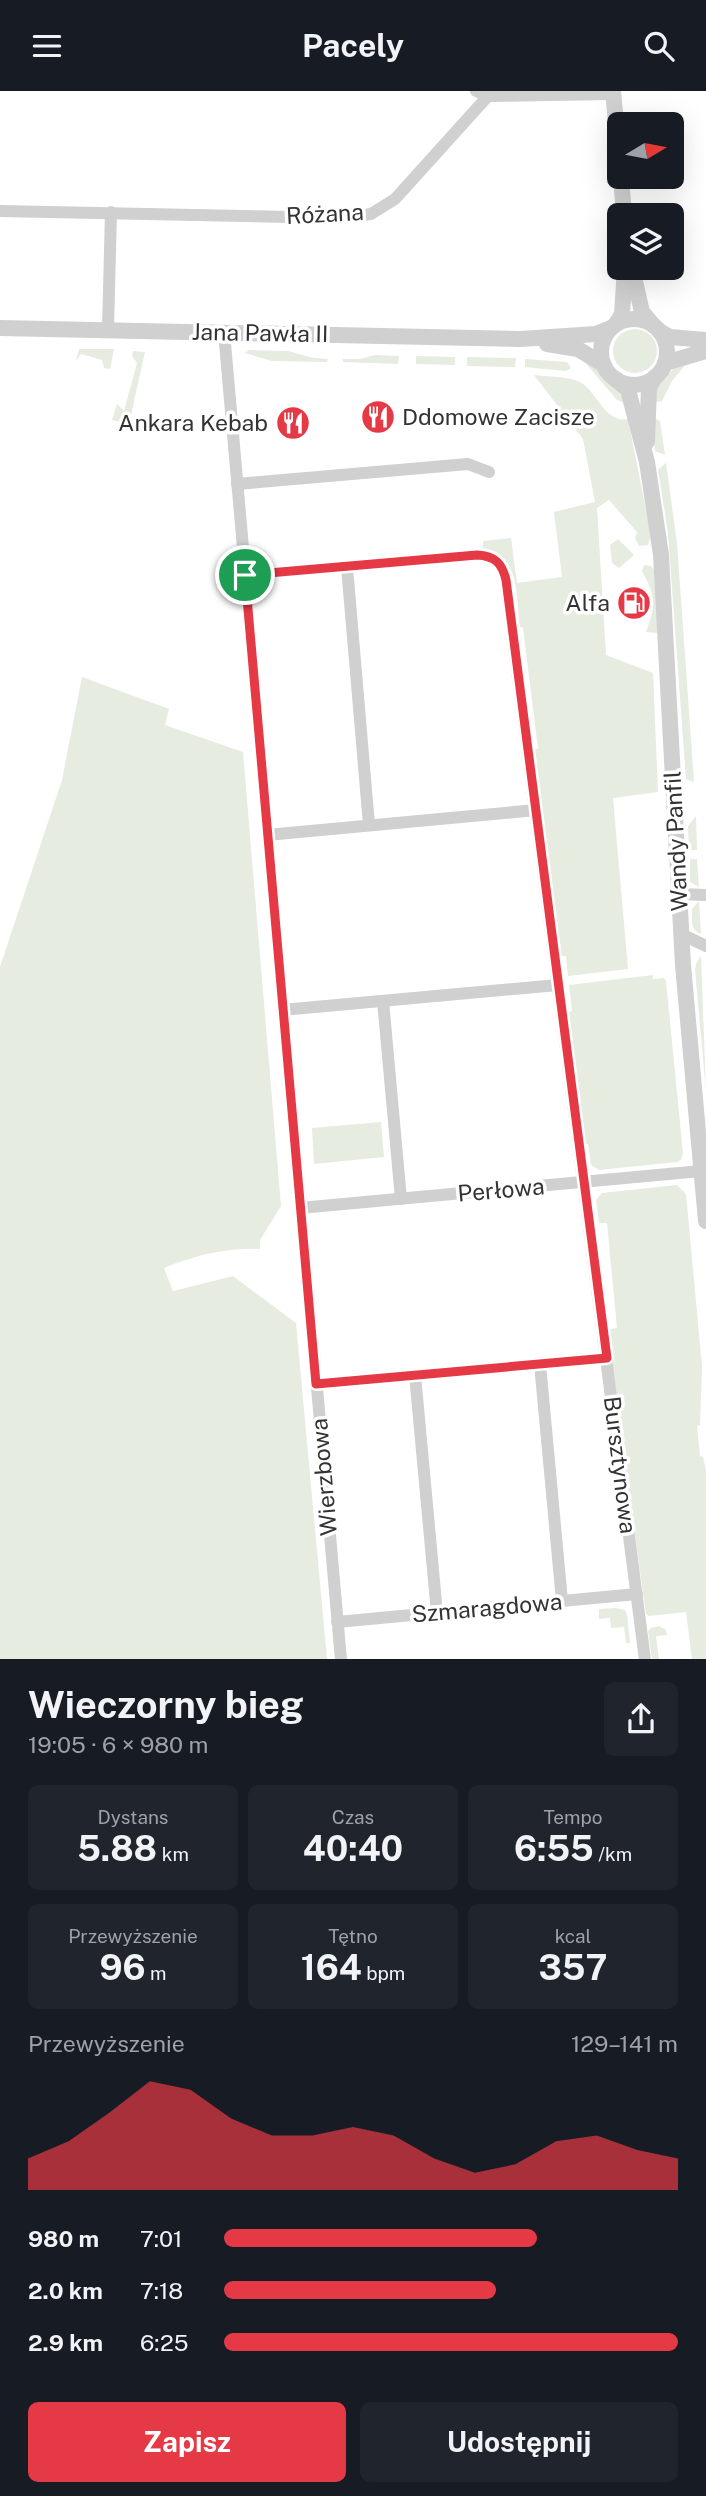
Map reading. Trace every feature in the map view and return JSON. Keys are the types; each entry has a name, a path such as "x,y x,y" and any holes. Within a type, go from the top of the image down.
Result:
{"street":[{"path":"482,93 613,92 615,112"},
{"name":"Różana","path":"0,211 341,218 371,214 395,199 482,93"},
{"path":"108,329 111,212"},
{"path":"624,280 622,314 603,342 602,357 604,365 616,379 632,384 655,377 665,363 666,346 656,328 642,312 635,280"},
{"path":"614,326 638,319 670,337 706,340"},
{"name":"Jana Pawła II","path":"0,328 520,339 596,334 614,326"},
{"name":"Wierzbowa","path":"224,332 341,1659"},
{"name":"Jana Pawła II","path":"520,339 578,349 604,365"},
{"path":"665,363 706,351"},
{"name":"Wandy Panfil","path":"647,462 646,407 649,388 655,377"},
{"name":"Wandy Panfil","path":"616,379 628,390 647,462 661,555 681,934 706,1221"},
{"path":"237,484 468,464 489,472"},
{"name":"Bursztynowa","path":"245,575 460,556 487,556 495,559 504,570 645,1659"},
{"path":"347,566 369,825"},
{"path":"267,835 536,810"},
{"path":"679,894 706,895"},
{"path":"681,934 706,946"},
{"path":"282,1010 558,985"},
{"path":"383,1001 401,1199"},
{"name":"Perłowa","path":"300,1208 701,1171"},
{"path":"316,1384 607,1358"},
{"path":"540,1364 562,1601"},
{"path":"415,1375 437,1613"},
{"name":"Szmaragdowa","path":"337,1622 637,1594"}],"shaded area":[{"path":"635,329 651,335 657,351 651,367 635,373 619,367 613,351 619,335"},
{"path":"79,349 114,349 110,369 104,368 102,360 81,354 76,361"},
{"path":"249,350 288,351 328,359 327,362 272,361 245,353"},
{"path":"133,351 145,352 129,424 112,420 117,404 124,411 137,363 132,356"},
{"path":"375,355 399,356 398,364 343,362 343,359 360,359"},
{"path":"416,356 455,357 455,365 416,364"},
{"path":"467,357 516,358 515,367 467,366"},
{"path":"525,359 567,362 571,368 566,371 525,367"},
{"path":"582,359 607,378 625,403 617,400"},
{"path":"686,364 672,381 662,401 652,403 655,386 678,365"},
{"path":"534,375 580,382 613,417 628,419 651,535 648,545 639,546 635,538 637,532 609,500 597,508 606,655 653,673 658,792 613,798 628,969 568,976 566,956 561,956 523,628 520,627 514,578 504,558 483,548 483,541 511,538 517,583 562,577 554,512 595,502 583,439"},
{"path":"652,417 660,421 665,455 655,451"},
{"path":"666,463 677,543 694,782 686,779 668,533 658,470"},
{"path":"618,539 634,555 619,568 612,563 610,545"},
{"path":"644,565 651,566 654,570 658,633 646,632 652,615 653,601 642,571"},
{"path":"82,677 169,709 165,725 243,752 281,1206 260,1240 260,1249 210,1253 164,1268 173,1291 233,1276 296,1323 327,1659 0,1659 0,967 62,780"},
{"path":"696,816 697,850 689,850 688,826"},
{"path":"690,859 697,859 699,887 690,882"},
{"path":"699,901 701,934 693,927 692,920 692,909"},
{"path":"701,956 706,1091 695,970"},
{"path":"653,975 653,979 664,978 666,981 683,1153 681,1160 677,1162 599,1170 591,1165 588,1144 585,1144 569,1012 572,1011 569,985"},
{"path":"381,1122 384,1157 314,1164 312,1128"},
{"path":"677,1185 686,1194 702,1366 700,1425 697,1426 700,1456 703,1457 706,1470 706,1659 692,1659 686,1612 649,1616 646,1614 606,1330 617,1328 607,1223 599,1223 596,1200 602,1193"},
{"path":"599,1609 625,1610 627,1614 630,1643 626,1643 624,1627 611,1628 610,1618 599,1619"},
{"path":"659,1626 666,1630 667,1635 656,1636 659,1659 652,1659 648,1631"}],"place":[{"name":"Ddomowe Zacisze","path":"378,417"},
{"name":"Ankara Kebab","path":"293,423"},
{"name":"Alfa","path":"634,603"}],"route":[{"path":"477,555 495,559 504,570 607,1358 316,1384 245,575 477,555"}]}
